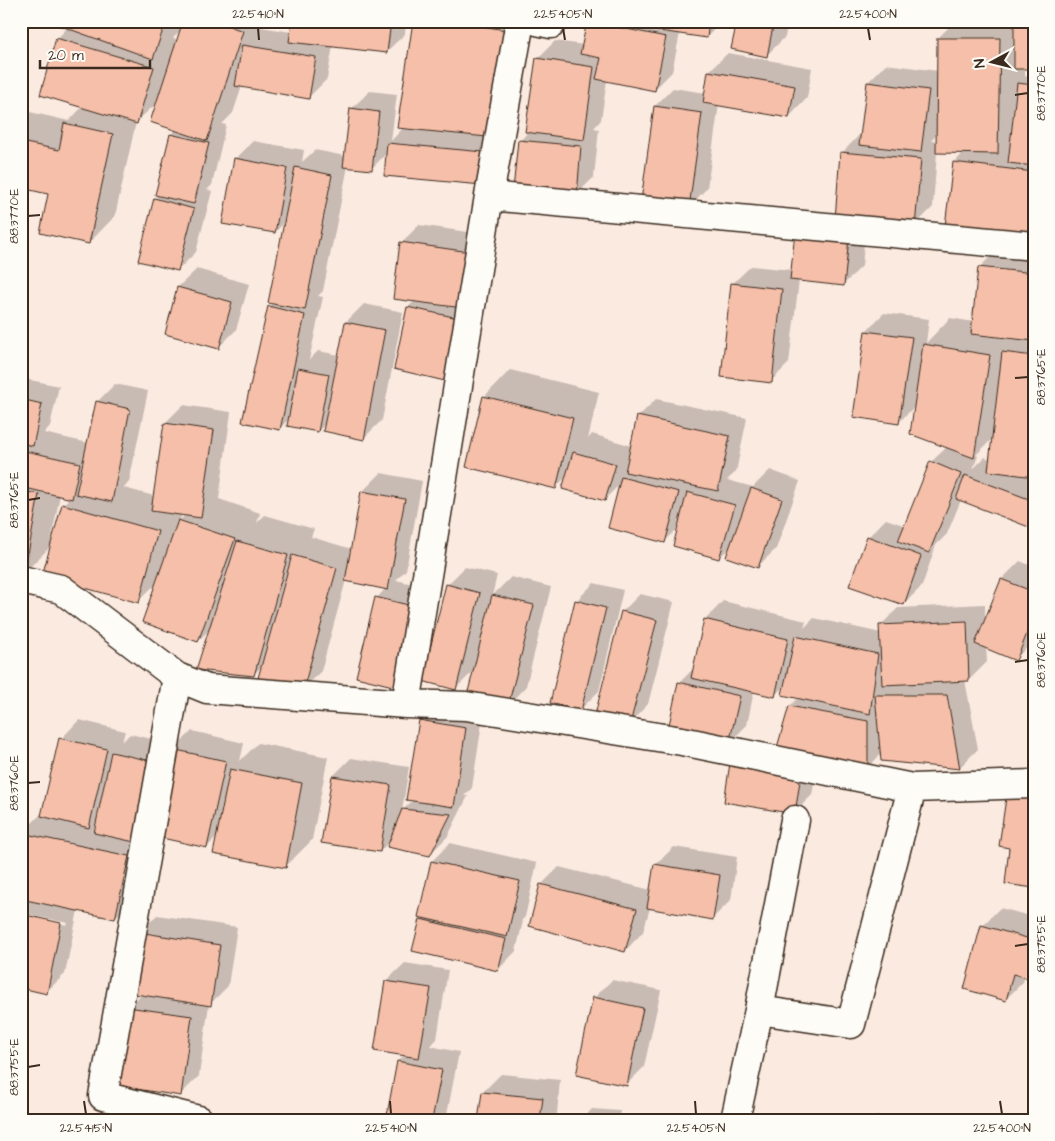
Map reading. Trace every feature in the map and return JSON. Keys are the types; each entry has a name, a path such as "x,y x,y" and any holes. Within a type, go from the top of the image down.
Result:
{"street":[{"path":"406,704 488,196 520,21"},
{"path":"537,21 551,24 552,21"},
{"path":"488,196 1034,246"},
{"path":"21,580 61,588 177,677 207,689 406,704 466,706 682,741 912,788 1034,784"},
{"path":"177,677 103,1096 199,1120"},
{"path":"759,1010 851,1024 912,788"},
{"path":"735,1120 759,1010 795,820"}],"building":[{"path":"47,21 166,21 153,59"},
{"path":"183,21 215,21 243,31 207,141 150,122"},
{"path":"292,21 391,21 387,53 289,42"},
{"path":"413,21 450,21 506,30 487,137 397,128"},
{"path":"587,21 666,37 655,91 596,79 601,58 580,54"},
{"path":"633,21 709,21 707,38 632,27"},
{"path":"737,21 774,21 767,57 731,49"},
{"path":"1014,21 1034,21 1034,69 1014,69"},
{"path":"56,38 154,67 137,124 40,95"},
{"path":"937,38 1000,38 998,154 936,153"},
{"path":"242,45 316,57 309,99 235,86"},
{"path":"536,58 594,67 584,140 525,132"},
{"path":"708,71 795,86 789,118 703,103"},
{"path":"867,82 929,90 921,152 859,145"},
{"path":"1017,83 1034,85 1034,166 1008,163"},
{"path":"654,106 702,113 689,208 641,201"},
{"path":"350,108 379,112 372,170 343,167"},
{"path":"64,123 113,134 89,244 40,233 48,194 21,188 21,142 59,150"},
{"path":"170,134 209,143 194,204 155,195"},
{"path":"518,140 581,146 577,196 513,190"},
{"path":"387,143 484,152 482,185 384,176"},
{"path":"840,152 921,159 915,227 835,220"},
{"path":"234,158 287,168 275,233 222,224"},
{"path":"953,162 1034,172 1034,237 945,226"},
{"path":"295,167 332,175 305,310 268,303"},
{"path":"154,198 194,209 178,271 138,261"},
{"path":"795,232 849,238 844,286 790,280"},
{"path":"400,242 470,252 463,308 393,299"},
{"path":"978,267 1034,273 1034,341 971,334"},
{"path":"731,283 782,289 772,383 721,377"},
{"path":"177,287 232,302 219,349 165,334"},
{"path":"268,306 305,315 280,430 242,422"},
{"path":"407,307 463,319 449,382 394,369"},
{"path":"345,322 385,330 364,440 323,431"},
{"path":"865,331 912,337 899,424 853,417"},
{"path":"923,344 990,355 974,458 910,434"},
{"path":"1002,352 1034,356 1034,477 988,471"},
{"path":"298,368 329,374 318,432 287,426"},
{"path":"483,396 573,418 556,489 466,467"},
{"path":"21,399 42,404 33,446 21,443"},
{"path":"96,401 130,409 112,502 76,494"},
{"path":"637,416 730,436 718,491 625,472"},
{"path":"164,423 214,430 201,518 151,511"},
{"path":"21,450 80,463 72,499 21,487"},
{"path":"573,452 616,464 605,501 562,489"},
{"path":"930,461 961,474 929,553 898,541"},
{"path":"965,475 1034,501 1034,529 956,499"},
{"path":"621,477 679,492 665,543 608,528"},
{"path":"751,488 782,499 758,568 726,557"},
{"path":"21,491 39,494 24,576 21,575"},
{"path":"361,491 405,499 388,590 345,581"},
{"path":"687,492 735,505 719,559 673,546"},
{"path":"62,504 158,531 139,603 42,576"},
{"path":"178,520 235,539 198,642 142,622"},
{"path":"867,536 921,556 904,605 849,586"},
{"path":"237,541 288,555 254,676 196,670"},
{"path":"292,555 337,568 303,690 258,678"},
{"path":"1001,579 1034,592 1034,616 1016,661 975,644"},
{"path":"446,584 480,593 456,690 422,681"},
{"path":"492,595 534,605 508,706 467,696"},
{"path":"375,597 417,607 397,687 356,677"},
{"path":"575,600 606,608 581,711 550,703"},
{"path":"621,611 657,620 630,724 595,715"},
{"path":"704,619 788,639 775,697 691,678"},
{"path":"967,621 969,681 882,685 879,625"},
{"path":"795,636 878,654 870,714 782,695"},
{"path":"678,682 740,696 729,744 668,730"},
{"path":"875,695 947,695 960,769 881,761"},
{"path":"789,706 868,721 868,769 776,751"},
{"path":"419,720 466,728 454,807 406,800"},
{"path":"59,738 107,749 89,828 41,816"},
{"path":"172,749 226,761 207,848 153,836"},
{"path":"111,752 156,762 139,843 94,833"},
{"path":"730,763 801,774 795,814 724,802"},
{"path":"230,769 302,783 286,868 213,854"},
{"path":"332,776 391,785 380,852 321,843"},
{"path":"1007,791 1034,795 1034,888 1005,884 1009,848 999,846"},
{"path":"402,809 451,814 430,856 387,847"},
{"path":"21,833 129,856 115,919 21,899"},
{"path":"431,861 520,881 507,937 418,917"},
{"path":"654,864 720,875 713,920 647,908"},
{"path":"540,884 637,909 625,952 529,926"},
{"path":"21,914 61,923 47,994 21,988"},
{"path":"420,919 506,939 498,971 412,951"},
{"path":"981,925 1034,940 1034,980 1013,974 1006,1001 964,989"},
{"path":"138,932 220,945 211,1006 129,993"},
{"path":"385,981 431,988 419,1058 374,1051"},
{"path":"593,997 643,1008 627,1086 576,1075"},
{"path":"127,1007 192,1016 181,1096 117,1086"},
{"path":"397,1061 442,1070 432,1120 386,1120"},
{"path":"482,1092 543,1098 540,1120 478,1120"},
{"path":"108,1105 154,1120 104,1120"}]}
